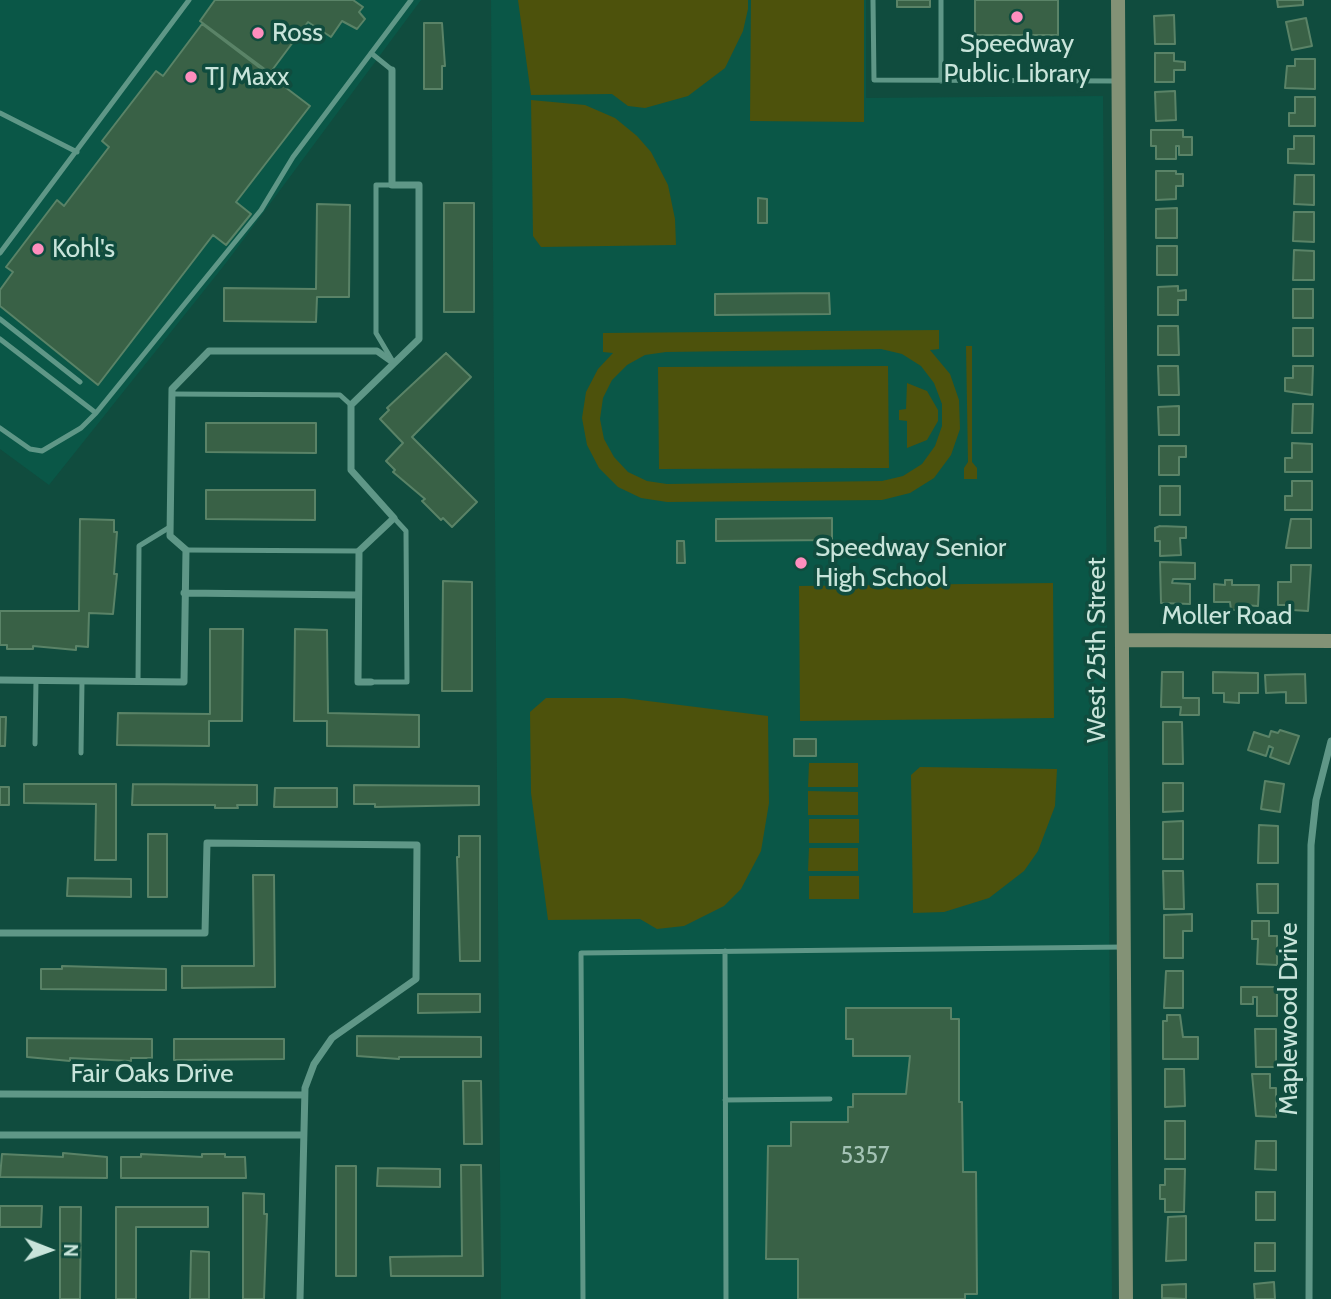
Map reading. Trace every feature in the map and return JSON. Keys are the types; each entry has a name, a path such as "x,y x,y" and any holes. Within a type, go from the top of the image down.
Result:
{"street":[{"name":"West 25th Street","path":"1118,0 1126,1299"},
{"path":"371,682 358,682 359,551 394,518 351,470 351,405 419,339 419,185 392,185 392,70"},
{"path":"0,680 184,682 186,550 170,536 172,389 209,351 377,351 394,363"},
{"path":"184,593 358,595"},
{"name":"Moller Road","path":"1122,640 1331,641"},
{"name":"Maplewood Drive","path":"1309,1299 1311,845 1316,800 1331,741"},
{"path":"0,933 205,933 207,843 417,845 416,979 332,1038 314,1064 304,1095 300,1299"},
{"name":"Fair Oaks Drive","path":"0,1094 304,1095"},
{"path":"0,1135 302,1135"}],"lane":[{"path":"0,253 189,0"},
{"path":"0,428 30,449 42,451 81,428 96,413 261,209 293,157 411,0"},
{"path":"873,0 874,80 1119,81"},
{"path":"941,0 941,80"},
{"path":"371,53 392,70"},
{"path":"0,113 76,152"},
{"path":"392,185 376,185 376,333 394,363"},
{"path":"0,319 80,382"},
{"path":"0,339 96,413"},
{"path":"172,394 340,395 351,405"},
{"path":"371,682 407,682 406,531 394,518"},
{"path":"138,681 139,547 170,527"},
{"path":"186,550 359,551"},
{"path":"35,744 36,680"},
{"path":"81,753 82,681"},
{"path":"583,1299 581,953 1124,947"},
{"path":"725,951 726,1299"},
{"path":"725,1100 830,1099"}],"shaded area":[{"path":"0,0 421,0 226,263 49,485 0,449"},
{"name":"Speedway Senior High School","path":"491,0 866,0 866,98 1103,96 1112,1299 501,1299"},
{"path":"518,0 748,0 748,9 743,31 725,68 688,96 645,108 628,106 612,94 531,95"},
{"path":"751,0 864,0 864,122 750,121"},
{"path":"531,100 585,105 615,118 637,136 651,152 668,185 675,219 676,245 541,247 533,236"},
{"path":"939,330 939,349 930,350 950,374 959,400 960,429 951,455 934,478 910,493 882,500 667,502 641,498 618,487 599,468 587,445 582,418 586,392 598,369 613,353 603,352 603,333","holes":["881,349 902,354 921,366 934,383 942,404 942,426 935,446 922,464 903,476 882,481 667,484 647,481 628,472 614,457 604,439 600,419 603,398 612,380 627,365 645,355 666,352"]},
{"path":"966,346 972,346 972,462 977,468 977,479 964,479 964,468 968,462"},
{"path":"888,366 889,468 659,469 658,367"},
{"path":"907,383 927,391 938,410 938,421 927,440 907,448 907,421 899,420 899,410 906,409"},
{"path":"1053,583 1054,718 800,721 799,586"},
{"path":"546,698 624,698 768,716 769,803 761,851 741,889 724,906 684,926 657,929 640,919 548,920 531,793 530,712"},
{"path":"809,763 858,763 858,787 808,787"},
{"path":"920,767 1057,769 1055,806 1038,851 1024,871 989,898 944,912 913,913 911,775"},
{"path":"808,791 858,792 858,815 808,815"},
{"path":"809,819 859,819 859,843 809,843"},
{"path":"809,848 858,848 858,871 808,871"},
{"path":"809,876 859,876 859,899 809,899"}],"building":[{"name":"Ross","path":"215,0 353,0 363,7 359,12 365,19 357,29 342,21 331,37 308,22 270,73 200,21"},
{"path":"897,0 930,0 930,7 897,7"},
{"name":"Speedway Public Library","path":"975,0 1058,0 1058,35 975,35"},
{"path":"1277,0 1303,0 1303,5 1278,7"},
{"path":"1174,15 1175,44 1155,44 1154,16"},
{"path":"1306,18 1312,46 1292,50 1286,22"},
{"path":"424,23 442,23 445,66 442,66 442,89 424,89"},
{"path":"202,24 310,106 236,202 251,214 226,245 213,235 98,385 0,306 0,290 13,272 6,267 57,200 64,206 109,147 102,141 156,71 163,76"},
{"path":"1155,53 1174,53 1174,61 1185,62 1185,70 1174,70 1174,82 1155,82"},
{"path":"1295,59 1315,59 1315,89 1285,88 1287,66 1295,66"},
{"path":"1175,91 1176,120 1156,121 1155,92"},
{"path":"1295,97 1315,97 1315,126 1289,126 1289,113 1295,113"},
{"path":"1151,130 1183,130 1183,137 1192,137 1192,155 1179,155 1179,146 1176,146 1176,159 1156,159 1156,146 1151,146"},
{"path":"1294,136 1314,136 1314,164 1288,163 1288,149 1294,149"},
{"path":"1156,171 1176,171 1176,174 1183,174 1183,186 1176,186 1176,199 1156,200"},
{"path":"1295,175 1314,175 1314,205 1294,204"},
{"path":"758,198 767,199 767,223 758,223"},
{"path":"444,203 474,203 474,312 444,312"},
{"path":"317,204 350,205 349,297 317,297 316,322 224,321 224,288 316,289"},
{"path":"1177,208 1177,238 1156,238 1156,209"},
{"path":"1294,212 1314,212 1314,242 1293,241"},
{"path":"1157,246 1177,246 1177,275 1157,275"},
{"path":"1294,250 1314,251 1314,280 1293,280"},
{"path":"1178,286 1178,291 1186,290 1186,300 1178,300 1178,315 1158,315 1158,287"},
{"path":"1293,289 1313,289 1313,318 1293,318"},
{"path":"829,293 830,314 715,315 715,294"},
{"path":"1158,326 1178,326 1179,355 1158,355"},
{"path":"1293,328 1313,328 1313,356 1293,356"},
{"path":"446,353 471,377 412,437 477,502 452,527 443,518 441,520 422,501 425,499 393,472 395,470 386,461 403,443 380,419 389,410 387,408"},
{"path":"1158,366 1178,366 1179,395 1159,395"},
{"path":"1293,366 1313,366 1312,395 1285,391 1285,378 1293,378"},
{"path":"1293,404 1313,404 1312,433 1292,433"},
{"path":"1179,406 1179,435 1159,435 1158,407"},
{"path":"206,423 316,423 316,453 206,452"},
{"path":"1292,443 1312,444 1312,472 1285,472 1285,458 1292,458"},
{"path":"1159,446 1186,446 1186,457 1179,457 1179,475 1159,475"},
{"path":"1292,481 1312,481 1312,510 1285,510 1285,496 1292,496"},
{"path":"1160,486 1180,486 1180,515 1160,515"},
{"path":"206,490 315,490 315,520 206,519"},
{"path":"832,518 832,540 716,541 716,519"},
{"path":"80,519 114,520 114,532 117,532 114,574 117,574 113,614 89,613 88,647 76,646 76,650 33,646 33,649 7,649 7,645 0,645 0,611 79,611"},
{"path":"1291,519 1311,519 1311,548 1286,548"},
{"path":"1186,527 1186,538 1180,538 1181,555 1160,556 1160,541 1155,541 1155,528"},
{"path":"677,541 684,541 685,563 677,563"},
{"path":"1160,562 1195,563 1195,579 1173,579 1172,583 1190,584 1190,604 1161,603"},
{"path":"1291,565 1311,565 1308,611 1292,610 1292,605 1278,605 1278,582 1291,582"},
{"path":"1225,580 1232,580 1232,585 1259,585 1258,606 1242,605 1242,610 1231,610 1230,602 1214,602 1214,584 1225,585"},
{"path":"443,581 472,582 472,691 442,691"},
{"path":"210,629 243,629 242,721 209,721 209,746 117,745 118,713 210,714"},
{"path":"295,629 327,630 328,713 419,715 419,747 327,746 327,721 294,721"},
{"path":"1162,672 1183,672 1183,698 1199,698 1199,715 1180,715 1181,707 1161,707"},
{"path":"1213,672 1258,673 1258,693 1239,693 1239,703 1224,702 1224,693 1213,693"},
{"path":"1305,674 1306,703 1286,703 1286,692 1266,693 1265,675"},
{"path":"0,717 6,717 5,746 0,746"},
{"path":"1163,722 1182,722 1183,764 1163,764"},
{"path":"1280,730 1299,736 1289,764 1270,757 1273,748 1269,746 1266,756 1248,750 1254,732 1269,737 1271,731 1278,733"},
{"path":"794,739 816,739 816,756 794,756"},
{"path":"1265,781 1284,784 1280,812 1261,809"},
{"path":"1163,783 1183,783 1183,811 1163,812"},
{"path":"24,784 116,784 116,860 95,860 96,804 24,803"},
{"path":"133,784 257,785 257,805 215,808 215,805 132,805"},
{"path":"354,785 479,786 479,805 375,807 375,804 354,804"},
{"path":"0,787 9,787 9,805 0,805"},
{"path":"275,788 337,788 337,807 274,807"},
{"path":"1183,821 1183,859 1163,859 1163,822"},
{"path":"1259,825 1278,826 1278,863 1258,863"},
{"path":"148,834 167,834 167,897 148,897"},
{"path":"459,836 480,836 480,961 460,961 457,857"},
{"path":"1163,871 1183,871 1184,909 1164,909"},
{"path":"253,875 274,875 275,987 182,988 182,966 254,966"},
{"path":"68,878 131,879 131,897 67,896"},
{"path":"1257,884 1278,884 1278,913 1258,913"},
{"path":"1192,914 1192,931 1183,931 1183,958 1164,958 1164,915"},
{"path":"1252,921 1269,921 1269,936 1277,936 1277,965 1257,964 1258,939 1252,939"},
{"path":"62,966 166,969 166,990 41,989 41,969 62,969"},
{"path":"1166,971 1183,971 1183,1008 1164,1008"},
{"path":"1241,987 1277,987 1277,1016 1257,1016 1257,997 1253,997 1253,1004 1241,1004"},
{"path":"418,994 480,994 480,1012 418,1013"},
{"path":"846,1008 951,1008 951,1019 959,1019 959,1102 962,1102 963,1172 976,1172 977,1294 965,1294 965,1299 798,1299 798,1259 766,1259 768,1146 791,1146 791,1122 848,1122 848,1107 853,1107 853,1094 906,1094 910,1056 853,1056 853,1039 846,1039"},
{"path":"1167,1015 1180,1015 1183,1037 1198,1037 1198,1059 1163,1059 1163,1021 1167,1021"},
{"path":"1255,1029 1276,1029 1276,1067 1256,1067"},
{"path":"357,1036 481,1037 481,1057 399,1059 357,1056"},
{"path":"27,1038 152,1039 152,1058 131,1058 131,1061 70,1058 70,1061 27,1057"},
{"path":"174,1039 284,1039 284,1059 174,1060"},
{"path":"1165,1069 1184,1069 1185,1106 1165,1107"},
{"path":"1252,1074 1270,1074 1270,1088 1276,1088 1276,1117 1256,1116"},
{"path":"463,1081 481,1081 482,1144 464,1144"},
{"path":"1165,1121 1185,1121 1185,1159 1165,1159"},
{"path":"1256,1141 1276,1141 1276,1170 1255,1169"},
{"path":"63,1153 107,1157 107,1178 0,1177 2,1154 63,1157"},
{"path":"141,1154 202,1157 202,1154 225,1154 225,1157 245,1157 246,1178 121,1178 121,1157 141,1157"},
{"path":"461,1165 481,1165 483,1276 391,1276 390,1257 462,1256"},
{"path":"336,1166 356,1166 356,1276 336,1276"},
{"path":"378,1168 440,1169 440,1187 377,1186"},
{"path":"1165,1169 1185,1169 1184,1212 1165,1212 1165,1199 1160,1199 1160,1185 1165,1185"},
{"path":"1256,1192 1275,1192 1275,1220 1256,1220"},
{"path":"243,1193 264,1194 264,1214 267,1214 264,1299 243,1299"},
{"path":"0,1206 42,1206 41,1227 0,1227"},
{"path":"60,1207 81,1207 80,1299 60,1299"},
{"path":"116,1207 208,1207 208,1227 136,1227 136,1299 116,1299"},
{"path":"1186,1216 1186,1260 1166,1261 1168,1217"},
{"path":"1255,1243 1275,1243 1275,1271 1255,1271"},
{"path":"191,1251 209,1252 209,1299 190,1299"},
{"path":"1274,1282 1275,1299 1255,1299 1254,1284"},
{"path":"1186,1284 1186,1299 1162,1298 1162,1285"}],"place":[{"name":"Speedway Public Library","path":"1017,17"},
{"name":"Ross","path":"258,33"},
{"name":"TJ Maxx","path":"191,77"},
{"name":"Kohl's","path":"38,249"},
{"name":"Speedway Senior High School","path":"801,563"}]}
